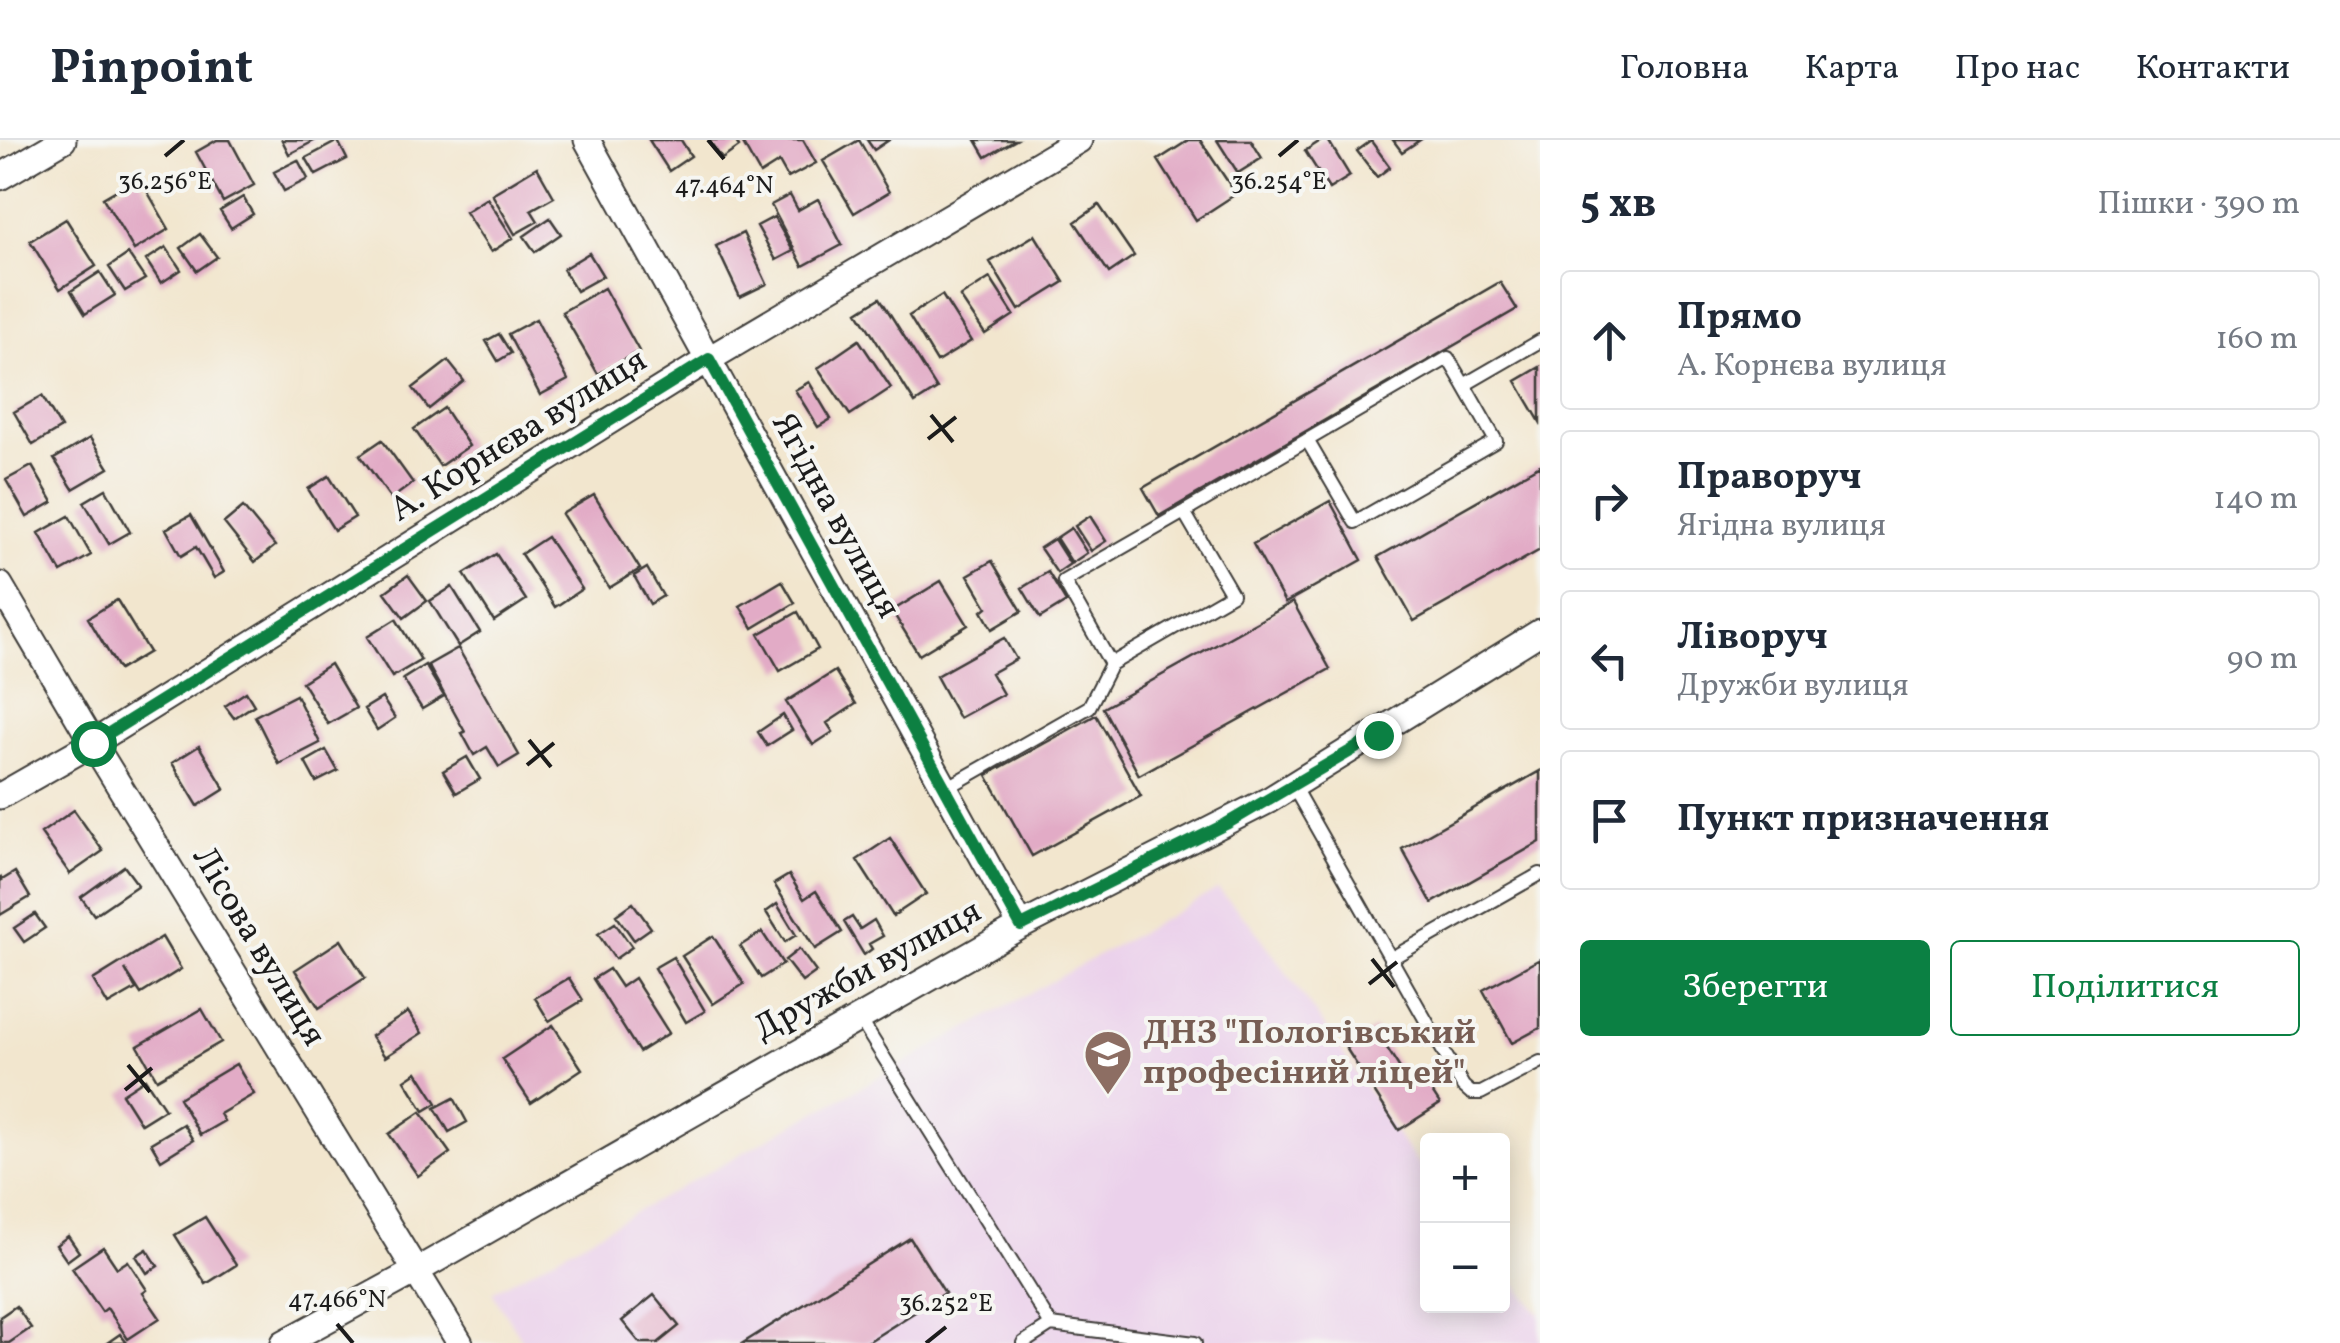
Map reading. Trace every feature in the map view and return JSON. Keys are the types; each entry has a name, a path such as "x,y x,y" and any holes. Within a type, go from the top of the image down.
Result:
{"street":[{"path":"0,178 63,140"},
{"name":"Ягідна вулиця","path":"588,140 1021,926"},
{"name":"А. Корнєва вулиця","path":"0,796 93,743 709,359 1079,140"},
{"name":"Лісова вулиця","path":"0,585 460,1343"},
{"name":"Дружби вулиця","path":"284,1343 416,1272 1021,926 1226,824 1540,632"}],"lane":[{"path":"1464,385 1540,341"},
{"path":"1112,664 1064,581 1448,358 1496,441 1355,522 1307,440"},
{"path":"945,789 1089,707 1112,664 1232,594 1184,512"},
{"path":"1293,786 1456,1076 1471,1093 1494,1088 1540,1062"},
{"path":"1390,959 1540,874"},
{"path":"858,1016 1051,1325"},
{"path":"1023,1343 1051,1325 1195,1343"}],"shaded area":[{"name":"ДНЗ \"Пологівський професіний ліцей\"","path":"1218,889 1253,926 1420,1166 1420,1313 1510,1313 1510,1277 1540,1314 1540,1343 524,1343 492,1292"}],"building":[{"path":"217,140 230,140 254,185 223,202 196,152"},
{"path":"282,140 316,140 289,154"},
{"path":"649,140 681,140 691,156 669,171"},
{"path":"709,140 735,140 739,147 722,159"},
{"path":"749,140 803,140 816,163 788,178 779,162 760,174 743,144"},
{"path":"859,140 889,192 854,213 823,161"},
{"path":"867,140 889,140 874,150"},
{"path":"976,140 1016,140 986,157"},
{"path":"1189,140 1200,140 1236,194 1196,220 1158,160"},
{"path":"1217,140 1251,140 1262,158 1238,173"},
{"path":"1328,140 1350,176 1329,189 1305,151"},
{"path":"1393,140 1420,140 1402,152"},
{"path":"338,141 347,159 316,175 306,158"},
{"path":"1371,141 1390,167 1377,177 1357,151"},
{"path":"298,160 308,179 284,191 274,172"},
{"path":"537,167 554,197 531,210 538,221 515,234 492,194"},
{"path":"139,177 169,229 134,250 103,198"},
{"path":"790,195 798,210 818,199 842,245 803,266 771,205"},
{"path":"243,197 253,214 231,228 220,211"},
{"path":"487,198 513,238 491,252 465,212"},
{"path":"1099,205 1134,256 1109,273 1075,222"},
{"path":"774,217 793,251 776,260 757,226"},
{"path":"550,218 561,234 535,252 524,236"},
{"path":"66,219 96,266 60,289 30,241"},
{"path":"743,233 767,284 740,297 716,246"},
{"path":"200,234 217,257 197,271 181,248"},
{"path":"1035,235 1064,282 1019,310 990,262"},
{"path":"166,247 181,270 161,283 146,260"},
{"path":"589,253 603,276 576,291 563,269"},
{"path":"128,254 145,279 125,291 109,267"},
{"path":"100,272 115,295 85,314 71,291"},
{"path":"990,278 1014,315 985,334 960,297"},
{"path":"1500,282 1517,309 1159,516 1143,488"},
{"path":"604,288 639,351 598,374 562,312"},
{"path":"942,295 971,341 937,362 909,316"},
{"path":"880,298 937,389 915,403 858,312"},
{"path":"536,319 568,380 540,395 508,334"},
{"path":"499,334 511,353 498,361 486,341"},
{"path":"859,340 891,388 850,415 818,368"},
{"path":"448,361 464,381 429,409 413,388"},
{"path":"1540,367 1540,422 1516,381"},
{"path":"809,382 831,419 818,427 795,390"},
{"path":"42,396 61,428 33,445 14,412"},
{"path":"444,408 469,446 440,466 414,429"},
{"path":"90,438 109,468 73,489 54,459"},
{"path":"382,440 413,483 391,499 360,455"},
{"path":"1540,465 1540,550 1414,621 1378,557"},
{"path":"32,466 53,502 27,517 6,480"},
{"path":"329,476 355,517 334,530 308,489"},
{"path":"106,489 130,532 109,544 84,502"},
{"path":"594,495 640,569 609,588 562,514"},
{"path":"1330,501 1362,560 1285,603 1253,544"},
{"path":"243,507 275,546 255,562 224,523"},
{"path":"191,515 224,572 214,578 196,547 181,556 166,529"},
{"path":"69,516 91,555 61,572 39,533"},
{"path":"1090,516 1106,541 1091,551 1075,526"},
{"path":"1071,528 1087,553 1072,563 1056,538"},
{"path":"547,537 582,589 555,607 521,554"},
{"path":"1054,539 1070,564 1057,573 1040,548"},
{"path":"496,554 526,600 494,621 464,574"},
{"path":"992,561 1022,611 992,629 982,611 987,607 968,575"},
{"path":"647,568 663,596 650,604 634,576"},
{"path":"1048,572 1066,602 1040,618 1022,588"},
{"path":"408,575 427,601 404,618 385,592"},
{"path":"782,581 795,603 753,628 740,606"},
{"path":"941,581 968,625 919,655 892,611"},
{"path":"452,587 480,632 458,646 430,601"},
{"path":"117,600 149,652 119,670 88,618"},
{"path":"1293,602 1330,669 1139,775 1103,708"},
{"path":"798,612 818,649 780,671 759,634"},
{"path":"396,619 421,660 392,677 367,637"},
{"path":"1004,638 1016,659 991,673 1003,694 959,718 936,676"},
{"path":"458,648 519,755 499,767 487,747 474,755 428,665"},
{"path":"330,664 356,708 328,724 302,682"},
{"path":"425,665 444,696 422,709 403,679"},
{"path":"835,671 856,704 827,723 833,732 813,745 786,702"},
{"path":"246,692 254,705 234,718 225,706"},
{"path":"296,695 320,743 279,764 255,716"},
{"path":"382,698 395,718 377,730 364,709"},
{"path":"783,715 792,730 767,746 758,732"},
{"path":"1096,715 1141,796 1032,856 987,775"},
{"path":"199,746 225,789 198,806 172,763"},
{"path":"326,750 338,771 316,782 305,762"},
{"path":"467,757 480,779 456,793 443,771"},
{"path":"1540,771 1540,842 1432,903 1402,849"},
{"path":"74,810 103,851 70,874 41,833"},
{"path":"890,838 926,894 893,916 857,860"},
{"path":"124,866 138,885 94,915 81,897"},
{"path":"15,872 30,897 0,915 0,876 2,880"},
{"path":"789,875 804,899 816,891 842,932 815,949 774,884"},
{"path":"633,903 651,928 634,940 616,915"},
{"path":"777,904 796,935 785,942 766,912"},
{"path":"35,914 45,928 24,942 14,928"},
{"path":"852,917 860,929 874,920 883,936 869,944 872,949 864,955 844,922"},
{"path":"615,923 632,947 615,959 598,934"},
{"path":"762,932 783,964 761,978 740,946"},
{"path":"713,936 744,984 713,1004 682,956"},
{"path":"162,937 181,969 141,994 125,969 136,989 108,1005 93,980"},
{"path":"341,940 365,978 319,1008 295,970"},
{"path":"799,949 816,972 802,982 785,960"},
{"path":"673,957 705,1011 686,1022 654,968"},
{"path":"1540,959 1540,1028 1512,1043 1483,990"},
{"path":"609,969 621,987 634,978 669,1033 639,1052 593,979"},
{"path":"569,978 583,1000 549,1021 535,998"},
{"path":"202,1009 221,1042 157,1079 138,1046"},
{"path":"408,1012 422,1033 385,1057 371,1036"},
{"path":"553,1025 582,1069 531,1103 502,1059"},
{"path":"1375,1029 1413,1089 1425,1081 1440,1104 1399,1130 1346,1048"},
{"path":"236,1064 254,1094 220,1114 224,1121 200,1135 179,1098"},
{"path":"417,1072 437,1103 424,1111 405,1080"},
{"path":"145,1079 165,1109 141,1124 122,1094"},
{"path":"454,1098 467,1122 449,1132 435,1108"},
{"path":"421,1112 450,1153 418,1176 389,1134"},
{"path":"183,1124 193,1140 161,1160 151,1143"},
{"path":"205,1217 236,1265 206,1284 175,1235"},
{"path":"68,1236 79,1252 67,1261 56,1245"},
{"path":"910,1238 945,1293 866,1343 743,1343"},
{"path":"103,1247 117,1268 128,1261 160,1318 128,1339 107,1308 102,1312 72,1268"},
{"path":"147,1249 158,1266 147,1273 136,1256"},
{"path":"654,1295 679,1326 658,1343 640,1343 622,1321"},
{"path":"16,1306 31,1328 9,1343 1,1343 0,1317"},
{"path":"120,1334 127,1343 107,1343"}],"place":[{"name":"ДНЗ \"Пологівський професіний ліцей\"","path":"1108,1096"}],"route":[{"path":"93,743 709,359 1021,926 1226,824 1378,735"}]}
